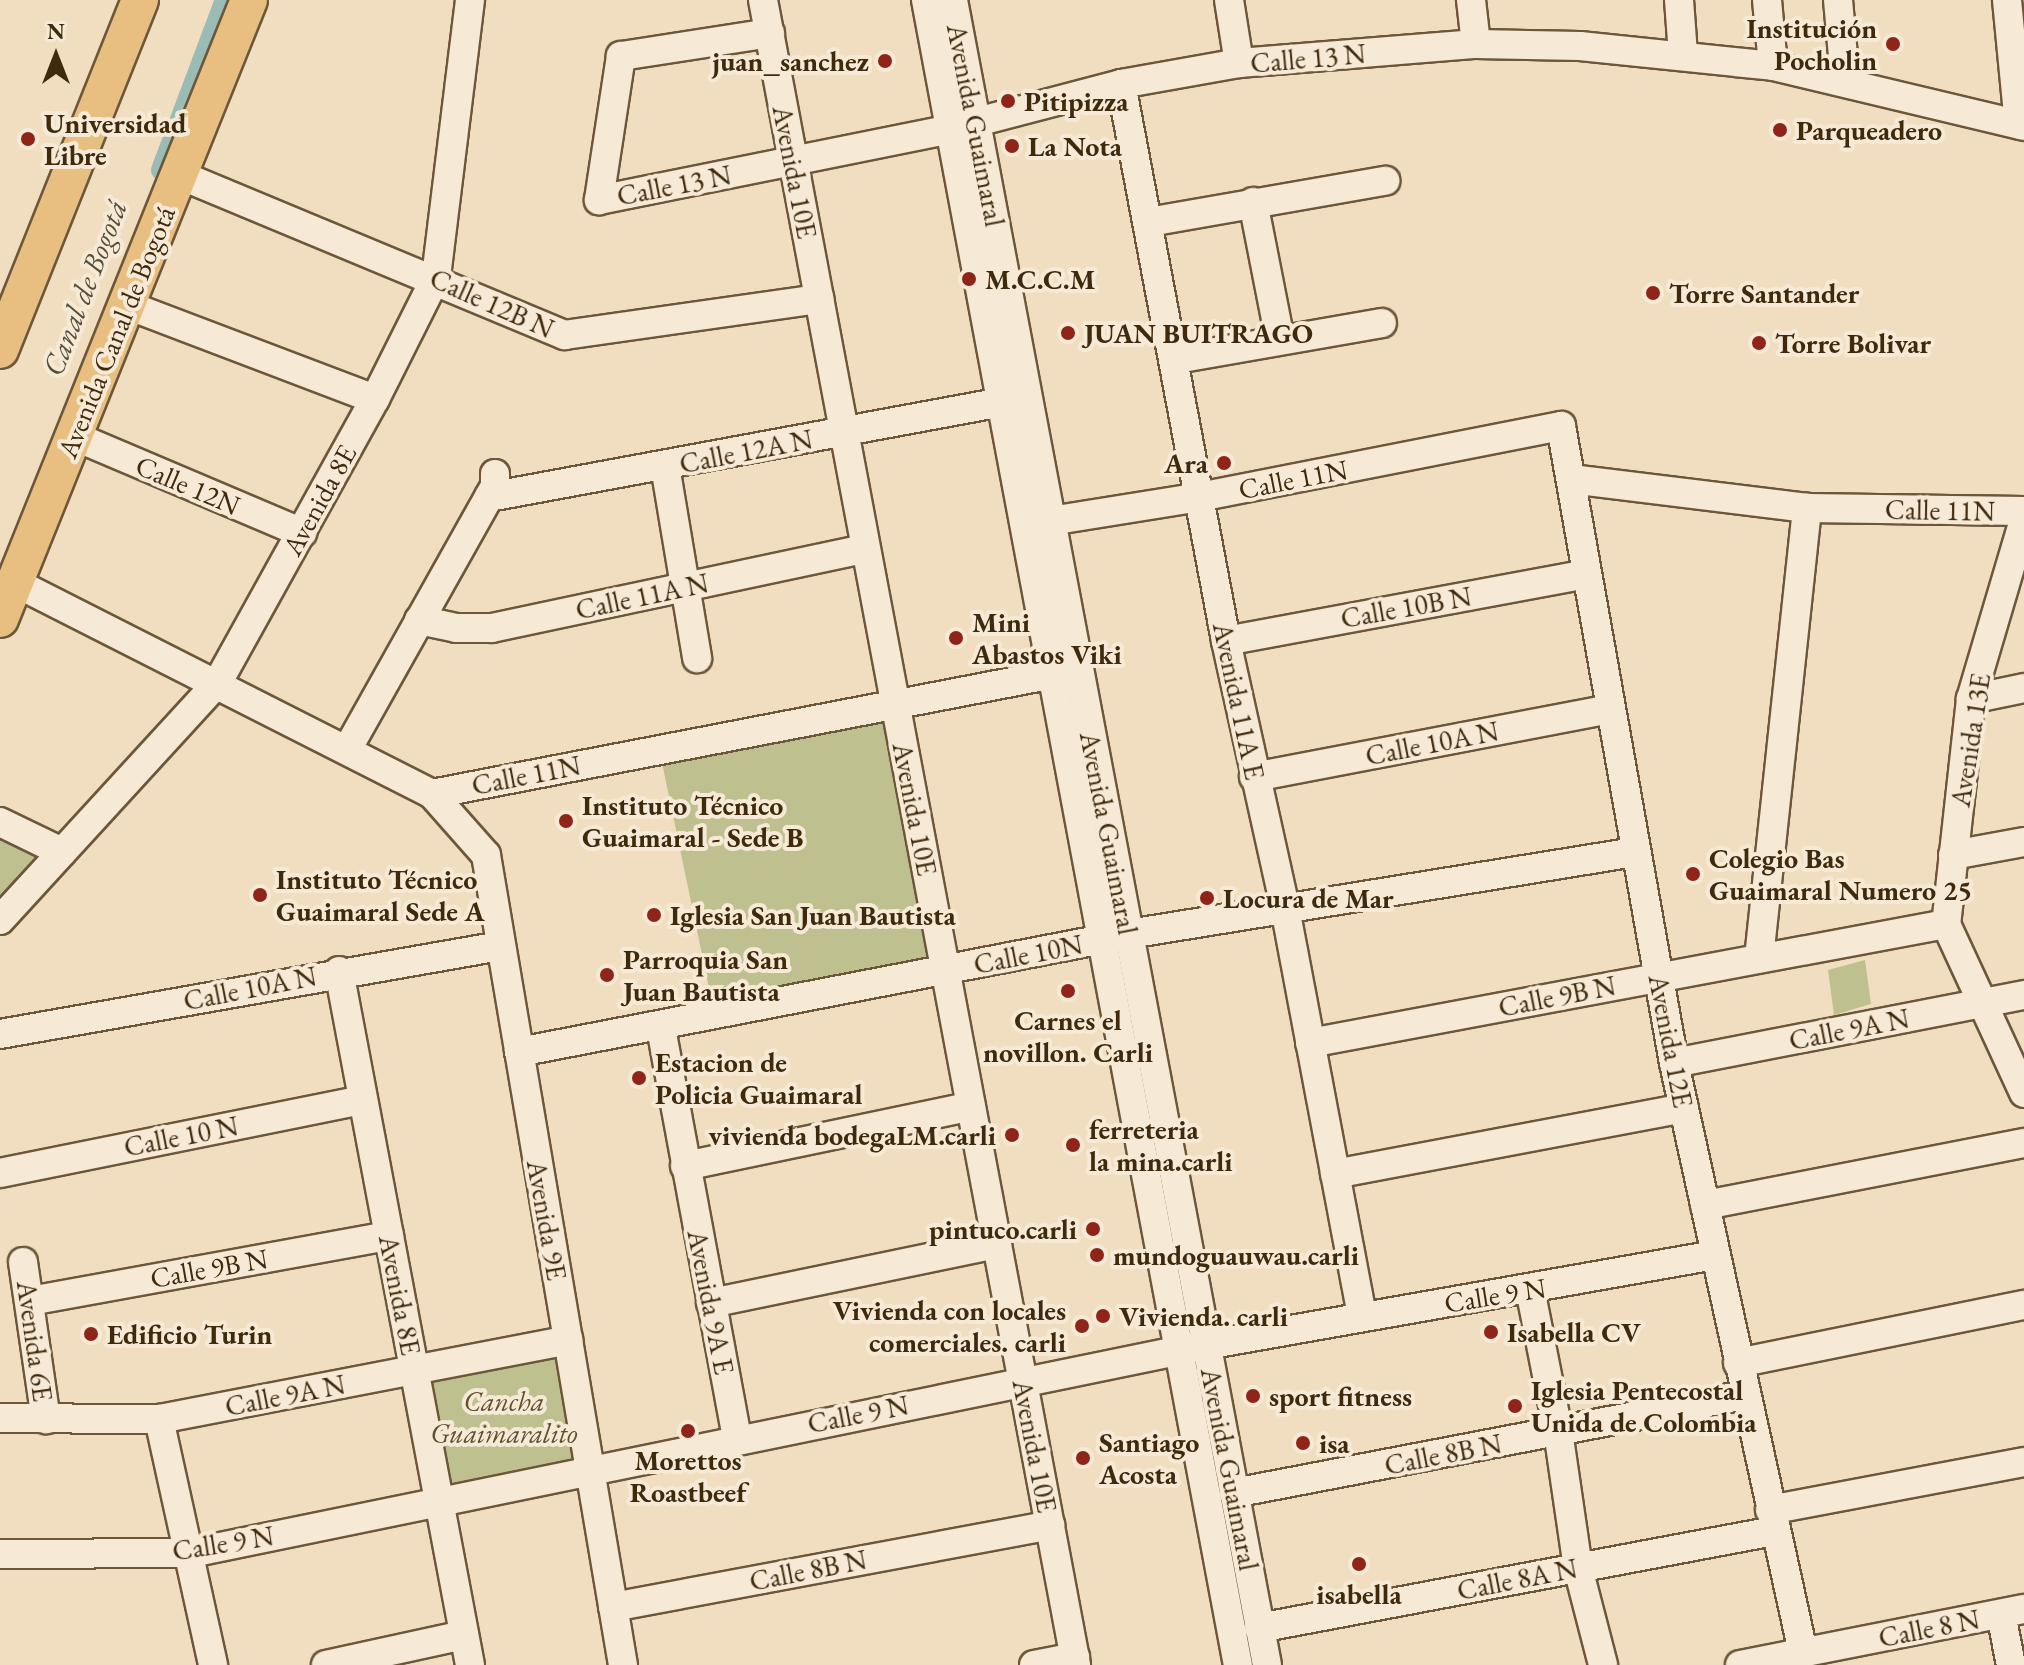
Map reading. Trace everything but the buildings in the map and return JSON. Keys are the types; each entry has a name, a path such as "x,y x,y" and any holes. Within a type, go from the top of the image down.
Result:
{"main road":[{"path":"0,350 140,0"},
{"name":"Avenida Canal de Bogotá","path":"0,619 249,0"}],"street":[{"name":"Avenida 8E","path":"0,920 218,682 375,399 436,277 470,0"},
{"name":"Avenida 10E","path":"763,0 1075,1661"},
{"name":"Avenida Guaimaral","path":"926,0 963,126 1116,936 1193,1348 1238,1665"},
{"name":"Avenida Guaimaral","path":"953,0 963,126 1002,402 1038,523"},
{"path":"1229,0 1239,63"},
{"path":"1471,0 1476,44"},
{"path":"1679,0 1683,54"},
{"path":"1767,0 1773,66"},
{"path":"1838,0 1845,79"},
{"path":"2007,0 2022,125"},
{"name":"Calle 13 N","path":"770,33 621,56 599,200 963,126 1121,84 1239,63 1476,44 1683,54 1773,66 1845,79 2022,125"},
{"name":"Avenida 11A E","path":"1121,84 1176,359 1226,641 1285,908 1362,1316"},
{"name":"Calle 12B N","path":"180,175 436,277 565,335 819,299"},
{"path":"1149,222 1385,181"},
{"path":"1253,202 1280,339"},
{"path":"127,305 375,399"},
{"path":"1176,359 1382,323"},
{"name":"Calle 12A N","path":"419,620 492,486 665,466 1002,402"},
{"name":"Calle 11N","path":"1038,523 1199,497 1561,426"},
{"name":"Avenida 12E","path":"1561,426 1674,1063 1803,1652"},
{"name":"Calle 12N","path":"74,436 302,533"},
{"path":"665,466 697,658"},
{"name":"Calle 11N","path":"1571,479 1807,508 2024,511"},
{"path":"1759,958 1807,508"},
{"name":"Avenida 13E","path":"1946,924 1971,699 2024,520"},
{"name":"Calle 11A N","path":"419,620 456,628 492,628 865,549"},
{"name":"Calle 10B N","path":"1226,641 1587,574"},
{"name":"Calle 11N","path":"16,583 218,682 432,794 895,702 1066,672"},
{"path":"348,748 419,620"},
{"path":"1971,699 2024,688"},
{"name":"Calle 10A N","path":"1254,777 1610,709"},
{"name":"Avenida 9E","path":"432,794 486,855 623,1665"},
{"path":"0,822 62,852"},
{"path":"1953,855 2024,842"},
{"name":"Calle 10N","path":"519,1052 661,1028 1116,936 1635,852"},
{"path":"1946,924 2024,1093"},
{"name":"Calle 9B N","path":"1310,1043 1946,924"},
{"name":"Calle 10A N","path":"0,1034 339,971 500,946"},
{"name":"Avenida 8E","path":"339,971 470,1665"},
{"name":"Calle 9A N","path":"1674,1063 2024,995"},
{"name":"Avenida 9A E","path":"661,1028 737,1438"},
{"name":"Calle 10 N","path":"0,1173 363,1100"},
{"path":"685,1166 971,1106"},
{"path":"1335,1174 1684,1108"},
{"path":"1705,1205 2024,1143"},
{"name":"Calle 9B N","path":"30,1301 389,1236"},
{"path":"711,1303 997,1244"},
{"name":"Calle 9 N","path":"0,1554 191,1553 589,1468 1023,1381 1362,1316 1715,1255"},
{"name":"Avenida 6E","path":"23,1262 46,1419"},
{"path":"1530,1289 1558,1431 1578,1568 1603,1665"},
{"path":"1738,1363 2024,1305"},
{"name":"Calle 9A N","path":"0,1418 159,1419 568,1340"},
{"name":"Avenida Guaimaral","path":"1193,1348 1234,1493 1267,1665"},
{"name":"Calle 8B N","path":"1234,1493 1745,1395"},
{"path":"159,1419 191,1553 213,1665"},
{"name":"Calle 8A N","path":"1259,1628 1578,1568 2024,1462"},
{"name":"Calle 8B N","path":"613,1607 1050,1525"},
{"path":"2011,1665 2013,1611"},
{"name":"Calle 8 N","path":"1740,1665 2013,1611"},
{"path":"326,1665 464,1635"},
{"path":"1034,1665 1075,1661"}],"green space":[{"path":"893,710 946,964 714,1012 661,758"},
{"path":"0,826 49,852 0,907"},
{"path":"1865,960 1871,1004 1834,1015 1828,970"},
{"name":"Cancha Guaimaralito","path":"560,1348 579,1457 448,1489 427,1375"}],"waterway":[{"name":"Canal de Bogotá","path":"162,170 226,0"}],"place":[{"name":"Institución Pocholin","path":"1893,44"},
{"name":"juan_sanchez","path":"885,61"},
{"name":"Pitipizza","path":"1008,101"},
{"name":"Parqueadero","path":"1780,130"},
{"name":"Universidad Libre","path":"28,139"},
{"name":"La Nota","path":"1012,146"},
{"name":"M.C.C.M","path":"969,279"},
{"name":"Torre Santander","path":"1653,293"},
{"name":"JUAN BUITRAGO","path":"1068,333"},
{"name":"Torre Bolivar","path":"1759,343"},
{"name":"Ara","path":"1224,463"},
{"name":"Mini Abastos Viki","path":"956,638"},
{"name":"Instituto Técnico Guaimaral - Sede B","path":"566,821"},
{"name":"Colegio Bas Guaimaral Numero 25","path":"1693,874"},
{"name":"Instituto Técnico Guaimaral Sede A","path":"260,895"},
{"name":"Locura de Mar","path":"1207,898"},
{"name":"Iglesia San Juan Bautista","path":"654,915"},
{"name":"Parroquia San Juan Bautista","path":"607,975"},
{"name":"Carnes el novillon. Carli","path":"1068,991"},
{"name":"Estacion de Policia Guaimaral","path":"639,1078"},
{"name":"vivienda bodegaLM.carli","path":"1012,1135"},
{"name":"ferreteria la mina.carli","path":"1073,1145"},
{"name":"pintuco.carli","path":"1093,1229"},
{"name":"mundoguauwau.carli","path":"1097,1255"},
{"name":"Vivienda. carli","path":"1103,1316"},
{"name":"Vivienda con locales comerciales. carli","path":"1082,1326"},
{"name":"Isabella CV","path":"1491,1332"},
{"name":"Edificio Turin","path":"91,1334"},
{"name":"sport fitness","path":"1253,1396"},
{"name":"Iglesia Pentecostal Unida de Colombia","path":"1515,1406"},
{"name":"Morettos Roastbeef","path":"688,1431"},
{"name":"isa","path":"1303,1443"},
{"name":"Santiago Acosta","path":"1083,1458"},
{"name":"isabella","path":"1359,1564"}]}
